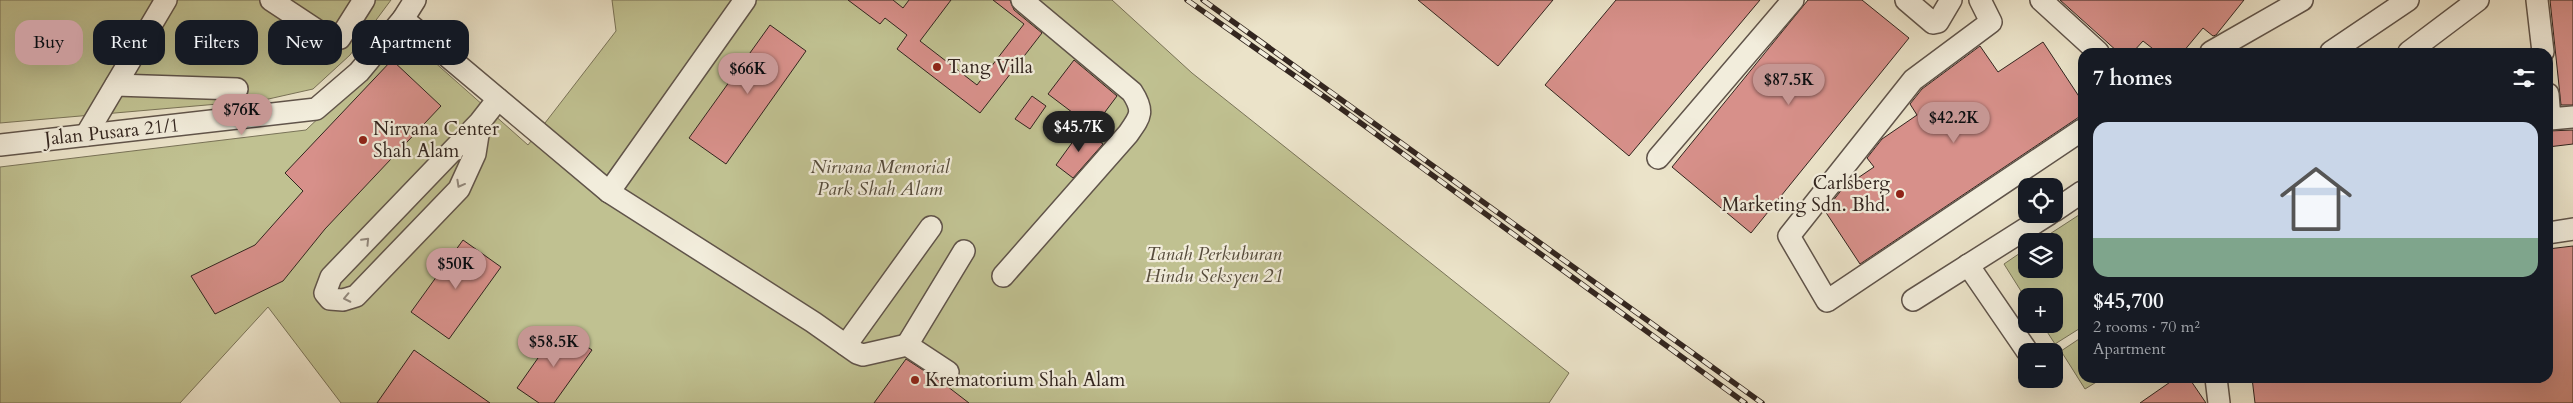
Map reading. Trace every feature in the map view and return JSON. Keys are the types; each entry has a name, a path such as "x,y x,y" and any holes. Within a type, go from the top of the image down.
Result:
{"street":[{"path":"86,135 166,0"},
{"path":"271,0 324,36 333,39 340,38 364,0"},
{"name":"Jalan Pusara 21/1","path":"0,145 316,109 359,72 403,19 415,0"},
{"path":"1003,276 1128,134 1140,117 1140,105 1132,92 1022,0"},
{"path":"1658,158 1793,0"},
{"path":"1906,0 1933,23 1938,22 1951,0"},
{"path":"1980,0 1991,22 1913,80 1789,236 1827,300 2078,133"},
{"path":"2041,0 2094,48"},
{"path":"2218,48 2302,0"},
{"path":"2337,48 2408,0"},
{"path":"2414,48 2478,0"},
{"path":"2537,0 2543,48"},
{"path":"609,192 739,3"},
{"path":"403,19 609,192 863,355 908,345 948,372"},
{"path":"116,85 237,89"},
{"path":"480,122 475,154 459,189 356,296 343,300 330,299 325,293 331,277 480,122 498,99"},
{"path":"2553,120 2573,117"},
{"path":"2063,205 2078,195"},
{"path":"1913,300 2035,223"},
{"path":"846,345 931,227"},
{"path":"2553,232 2573,229"},
{"path":"908,345 964,251"},
{"path":"1968,265 2022,343"},
{"path":"2217,383 2219,403"}],"green space":[{"path":"0,0 391,0 376,20 352,20 352,52 342,62 342,20 268,20 268,65 339,65 313,89 264,100 0,123"},
{"name":"Nirvana Memorial Park Shah Alam","path":"612,0 1112,0 1192,73 1569,373 1549,403 341,403 268,307 180,403 0,403 0,167 306,130 374,65 438,65 528,145 616,31"},
{"path":"2078,216 2078,330 2054,343 2048,333 2063,333 2063,288 2019,288 2004,264 2018,254 2018,278 2063,278 2063,233 2051,233"},
{"path":"2078,340 2078,378 2063,354 2063,350"},
{"path":"2081,383 2095,383 2085,389"}],"building":[{"name":"Tang Villa","path":"848,0 893,0 903,8 909,0 951,0 920,41 977,85 1024,24 993,0 1010,0 1014,10 1042,33 980,113 897,49 907,35 885,18 880,24"},
{"path":"1418,0 1553,0 1498,66"},
{"path":"1616,0 1760,0 1629,156 1545,85"},
{"path":"1808,0 1862,0 1909,38 1751,233 1672,167"},
{"path":"2060,0 2244,0 2216,35 2213,36 2203,28 2186,48 2152,48 2143,41 2137,48 2114,48"},
{"path":"2550,0 2573,0 2573,105 2561,105"},
{"path":"770,25 806,51 726,164 689,138"},
{"path":"2043,42 2078,95 2078,118 1860,264 1825,211 1843,188 1874,167 1867,158 1882,139 1917,115 1910,104 1922,89 1980,46 1998,72"},
{"path":"1074,60 1117,96 1093,128 1048,94"},
{"name":"Nirvana Center Shah Alam","path":"387,65 397,65 441,106 325,229 283,281 215,314 191,276 255,245 303,191 285,173"},
{"path":"1032,96 1046,106 1030,129 1015,119"},
{"path":"1082,129 1103,144 1073,178 1056,165"},
{"path":"2573,130 2573,144 2553,146 2553,131"},
{"path":"463,240 501,267 449,339 411,312"},
{"path":"2573,246 2573,403 2255,403 2253,383 2553,383 2553,248"},
{"path":"559,328 592,350 554,403 539,403 517,388"},
{"path":"414,350 490,403 377,403"},
{"name":"Krematorium Shah Alam","path":"906,359 943,383 969,403 874,403"},
{"path":"2169,383 2192,383 2206,403 2140,403"}],"railway":[{"path":"1187,0 1332,102 1745,403"},
{"path":"1203,0 1762,403"}],"place":[{"name":"Tang Villa","path":"937,67"},
{"name":"Nirvana Center Shah Alam","path":"363,140"},
{"name":"Carlsberg Marketing Sdn. Bhd.","path":"1900,194"},
{"name":"Krematorium Shah Alam","path":"915,380"}],"park label":[{"name":"Tanah Perkuburan Hindu Seksyen 21","path":"1214,265"}]}
